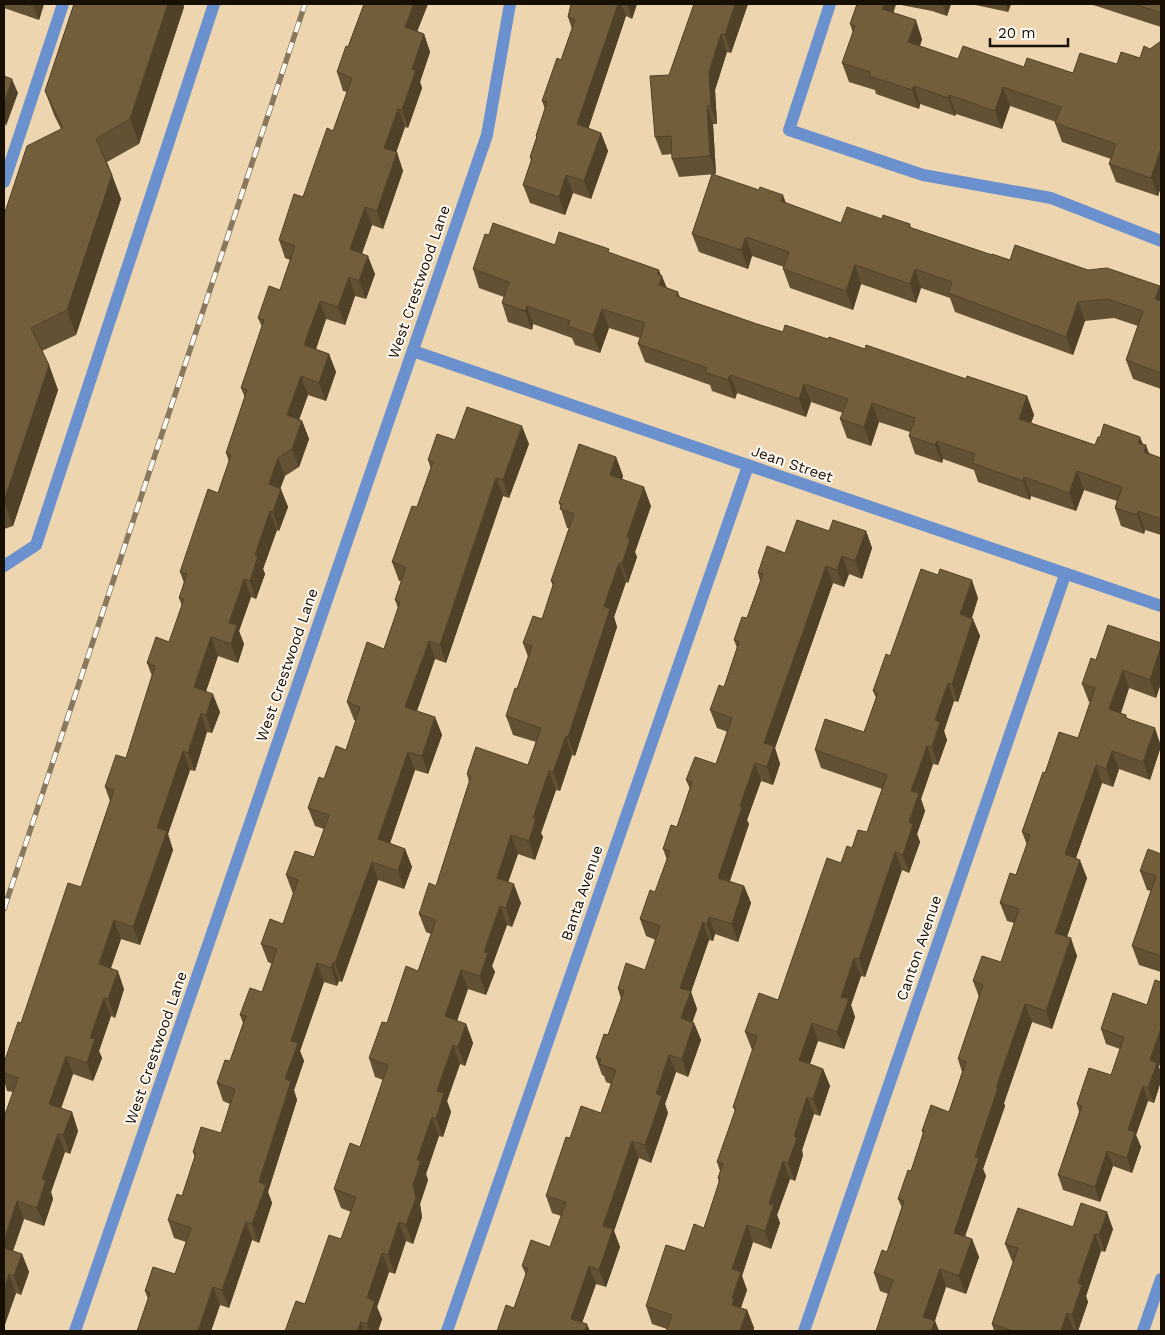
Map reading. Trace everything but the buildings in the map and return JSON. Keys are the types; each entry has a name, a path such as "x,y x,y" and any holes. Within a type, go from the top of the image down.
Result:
{"street":[{"path":"4,182 63,4"},
{"path":"4,566 36,544 214,4"},
{"name":"West Crestwood Lane","path":"75,1331 487,135 510,4"},
{"path":"830,4 789,130 923,175 1051,198 1161,241"},
{"name":"Jean Street","path":"413,351 1065,575 1161,606"},
{"name":"Banta Avenue","path":"447,1331 748,466"},
{"name":"Canton Avenue","path":"804,1331 1065,575"},
{"path":"1144,1331 1161,1279"}],"railway":[{"path":"4,909 305,4"}]}
